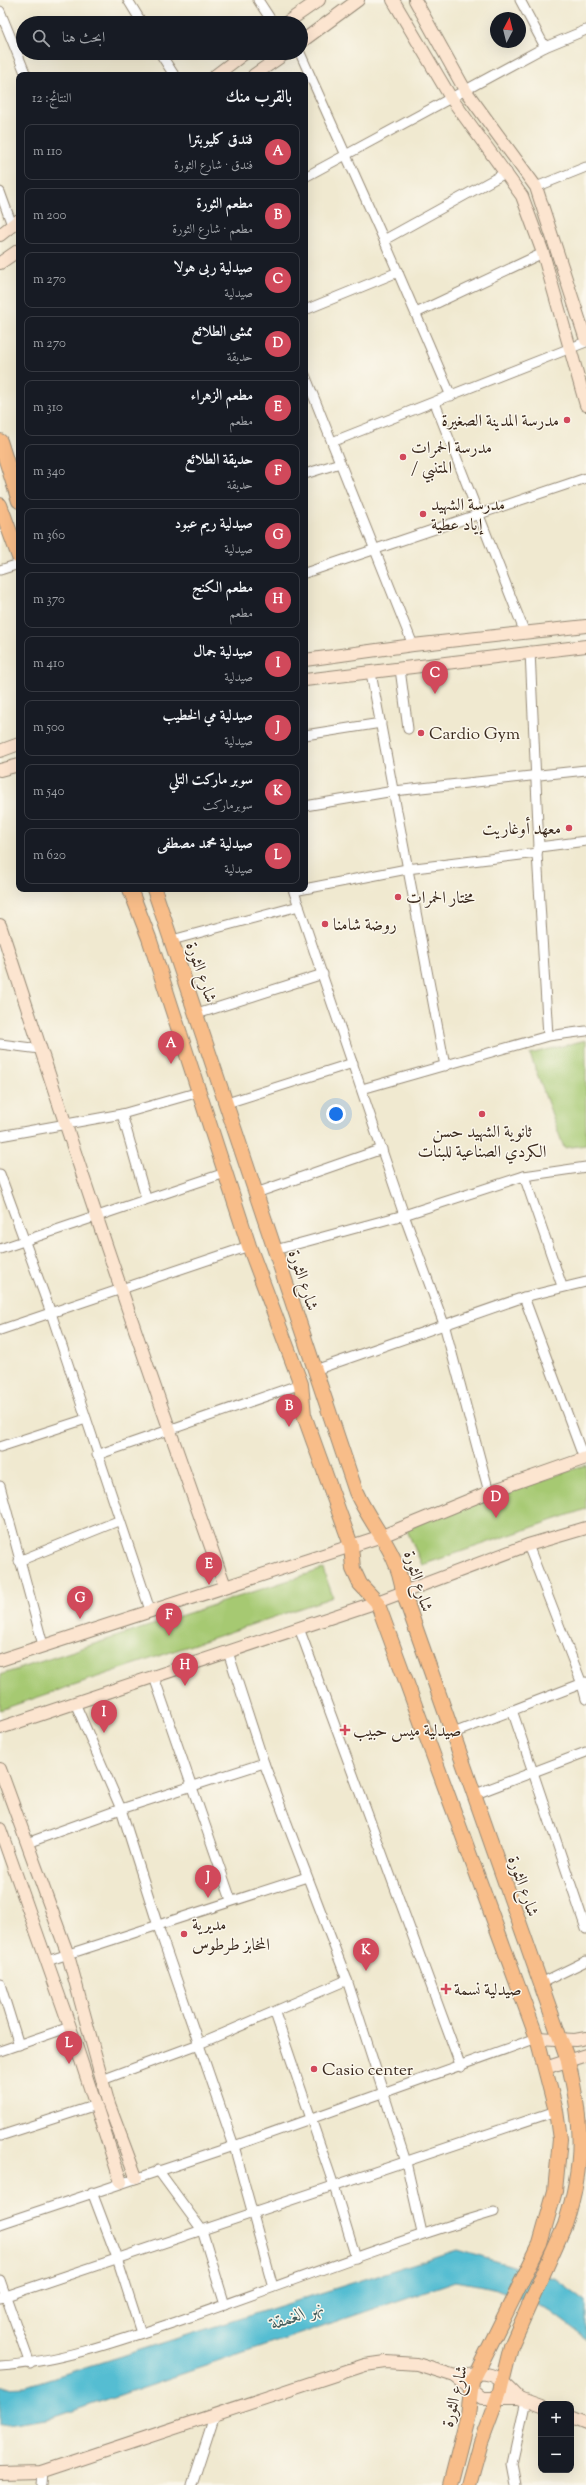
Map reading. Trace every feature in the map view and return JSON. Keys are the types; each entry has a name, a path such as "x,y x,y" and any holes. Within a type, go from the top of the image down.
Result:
{"main road":[{"path":"0,440 16,492"},
{"path":"0,505 16,549"},
{"path":"131,892 149,938 224,1173 249,1246 301,1384 304,1415 351,1545 351,1561 356,1577 365,1591 377,1602 537,2038 556,2111"},
{"name":"شارع الثورة","path":"155,892 227,1103 356,1492 363,1509 382,1536 397,1562 403,1592 451,1734 539,1984 568,2061 580,2120 580,2156 571,2208 519,2325 502,2381"},
{"name":"شارع الثورة","path":"450,2485 468,2415 470,2390 477,2372 504,2320 540,2244 555,2191 559,2162 560,2139 556,2111"},
{"path":"469,2485 481,2442 502,2381"}],"street":[{"path":"128,0 138,16"},
{"path":"258,0 268,16"},
{"path":"296,16 319,0"},
{"path":"308,37 358,0"},
{"path":"393,0 451,98 507,172 522,196 543,253 585,401"},
{"path":"332,442 435,403 586,341 536,187 465,90 415,0"},
{"path":"520,0 545,47"},
{"path":"0,11 16,50"},
{"path":"308,176 347,156 545,47 586,30"},
{"path":"20,60 25,72"},
{"path":"164,60 172,72"},
{"path":"220,72 236,60"},
{"path":"258,72 276,60"},
{"path":"303,60 384,240 451,396"},
{"path":"536,187 586,167"},
{"path":"384,240 507,172"},
{"path":"0,192 16,223 0,235"},
{"path":"0,263 16,252"},
{"path":"416,313 543,253"},
{"path":"308,309 398,272"},
{"path":"308,392 332,442 413,645"},
{"path":"435,403 526,633"},
{"path":"308,473 340,463"},
{"path":"308,572 479,512 586,478"},
{"path":"0,570 16,565"},
{"path":"308,660 413,645 586,626"},
{"path":"308,680 371,673 530,651 586,646"},
{"path":"530,651 538,850 548,1036"},
{"path":"400,669 408,729"},
{"path":"371,673 445,1066"},
{"path":"308,735 381,723"},
{"path":"0,751 16,745"},
{"path":"0,770 16,765"},
{"path":"308,805 394,791 586,770"},
{"path":"308,887 407,869 538,850 586,841"},
{"path":"294,892 404,1215 444,1324 488,1492"},
{"path":"172,940 299,906"},
{"path":"0,925 65,1125 123,1290 169,1430 225,1586"},
{"path":"197,1014 323,974"},
{"path":"362,1089 548,1036 586,1031"},
{"path":"0,1044 40,1049"},
{"path":"227,1103 353,1063"},
{"path":"0,1136 122,1114 199,1092"},
{"path":"122,1114 146,1198"},
{"path":"256,1193 382,1149"},
{"path":"276,1250 404,1215 524,1176 586,1167"},
{"path":"0,1248 224,1173"},
{"path":"0,1174 25,1240 86,1419 118,1521 150,1610"},
{"path":"524,1176 562,1286"},
{"path":"0,1330 123,1290 249,1246"},
{"path":"315,1370 524,1297 562,1286 586,1282"},
{"path":"0,1660 150,1610 382,1536 488,1492 585,1459 524,1297"},
{"path":"97,1455 301,1384"},
{"path":"0,1447 86,1419"},
{"path":"0,1486 19,1561 43,1645"},
{"path":"19,1561 118,1521"},
{"path":"0,1728 377,1602 528,1545 586,1528"},
{"path":"528,1545 584,1683 586,1699"},
{"path":"300,1628 460,2067"},
{"path":"228,1652 264,1763 347,1980 406,2162 422,2233"},
{"path":"154,1677 191,1788 231,1900"},
{"path":"451,1734 584,1683"},
{"path":"75,1703 121,1810 158,1926 234,2146 274,2287"},
{"path":"512,1710 534,1770 586,1929"},
{"path":"473,1795 534,1770 586,1752"},
{"path":"27,1843 121,1810 264,1763"},
{"path":"0,1769 68,1955 102,2080 136,2177"},
{"path":"0,1829 70,2028 121,2182"},
{"path":"47,1961 158,1926 231,1900 307,1878"},
{"path":"539,1984 586,1961"},
{"path":"102,2080 199,2044 275,2013 347,1980"},
{"path":"0,1984 19,2045"},
{"path":"275,2013 334,2186 356,2258"},
{"path":"0,2051 70,2028"},
{"path":"0,2224 136,2177 234,2146 311,2117 460,2067 537,2038 560,2040 586,2038"},
{"path":"545,2068 586,2054"},
{"path":"0,2136 96,2105"},
{"path":"3,2297 556,2111"},
{"path":"158,2170 202,2230 225,2305"},
{"path":"92,2192 117,2258 141,2334"},
{"path":"0,2366 30,2364 141,2334 356,2258 422,2233 494,2212"},
{"path":"0,2280 3,2297 30,2364"},
{"path":"0,2473 42,2472 215,2414 375,2363 407,2362 455,2376 477,2372 490,2373 502,2381 522,2399"},
{"path":"455,2376 470,2390 482,2398 522,2399 538,2405"},
{"path":"516,2485 512,2464 522,2399"},
{"path":"192,2485 215,2414"},
{"path":"574,2418 586,2422"},
{"path":"42,2472 42,2485"}],"green space":[{"path":"586,1040 586,1145 564,1148 530,1054"},
{"path":"586,1465 586,1509 422,1565 406,1528"},
{"path":"323,1569 333,1597 0,1710 0,1675"}],"water":[{"name":"نهر الغمقة","path":"457,2250 557,2279 586,2301 586,2338 547,2309 494,2288 456,2281 52,2418 0,2426 0,2387 26,2386"}],"place":[{"name":"مدرسة المدينة الصغيرة","path":"567,420"},
{"name":"مدرسة الحمرات / المتنبي","path":"403,457"},
{"name":"مدرسة الشهيد إياد عطية","path":"423,514"},
{"name":"صيدلية ربى هولا","path":"435,694"},
{"name":"Cardio Gym","path":"421,733"},
{"name":"معهد أوغاريت","path":"569,828"},
{"name":"مختار الحمرات","path":"398,897"},
{"name":"روضة شامنا","path":"325,924"},
{"name":"فندق كليوبترا","path":"171,1064"},
{"name":"ثانوية الشهيد حسن الكردي الصناعية للبنات","path":"482,1114"},
{"name":"مطعم الثورة","path":"289,1427"},
{"name":"ممشى الطلائع","path":"496,1518"},
{"name":"مطعم الزهراء","path":"209,1585"},
{"name":"صيدلية ريم عبود","path":"80,1619"},
{"name":"حديقة الطلائع","path":"169,1636"},
{"name":"مطعم الكنج","path":"185,1686"},
{"name":"صيدلية ميس حبيب","path":"345,1730"},
{"name":"صيدلية جمال","path":"104,1733"},
{"name":"صيدلية مي الخطيب","path":"208,1898"},
{"name":"مديرية المخابز طرطوس","path":"184,1934"},
{"name":"سوبر ماركت التلي","path":"366,1971"},
{"name":"صيدلية نسمة","path":"446,1989"},
{"name":"صيدلية محمد مصطفى","path":"69,2064"},
{"name":"Casio center","path":"314,2069"}]}
